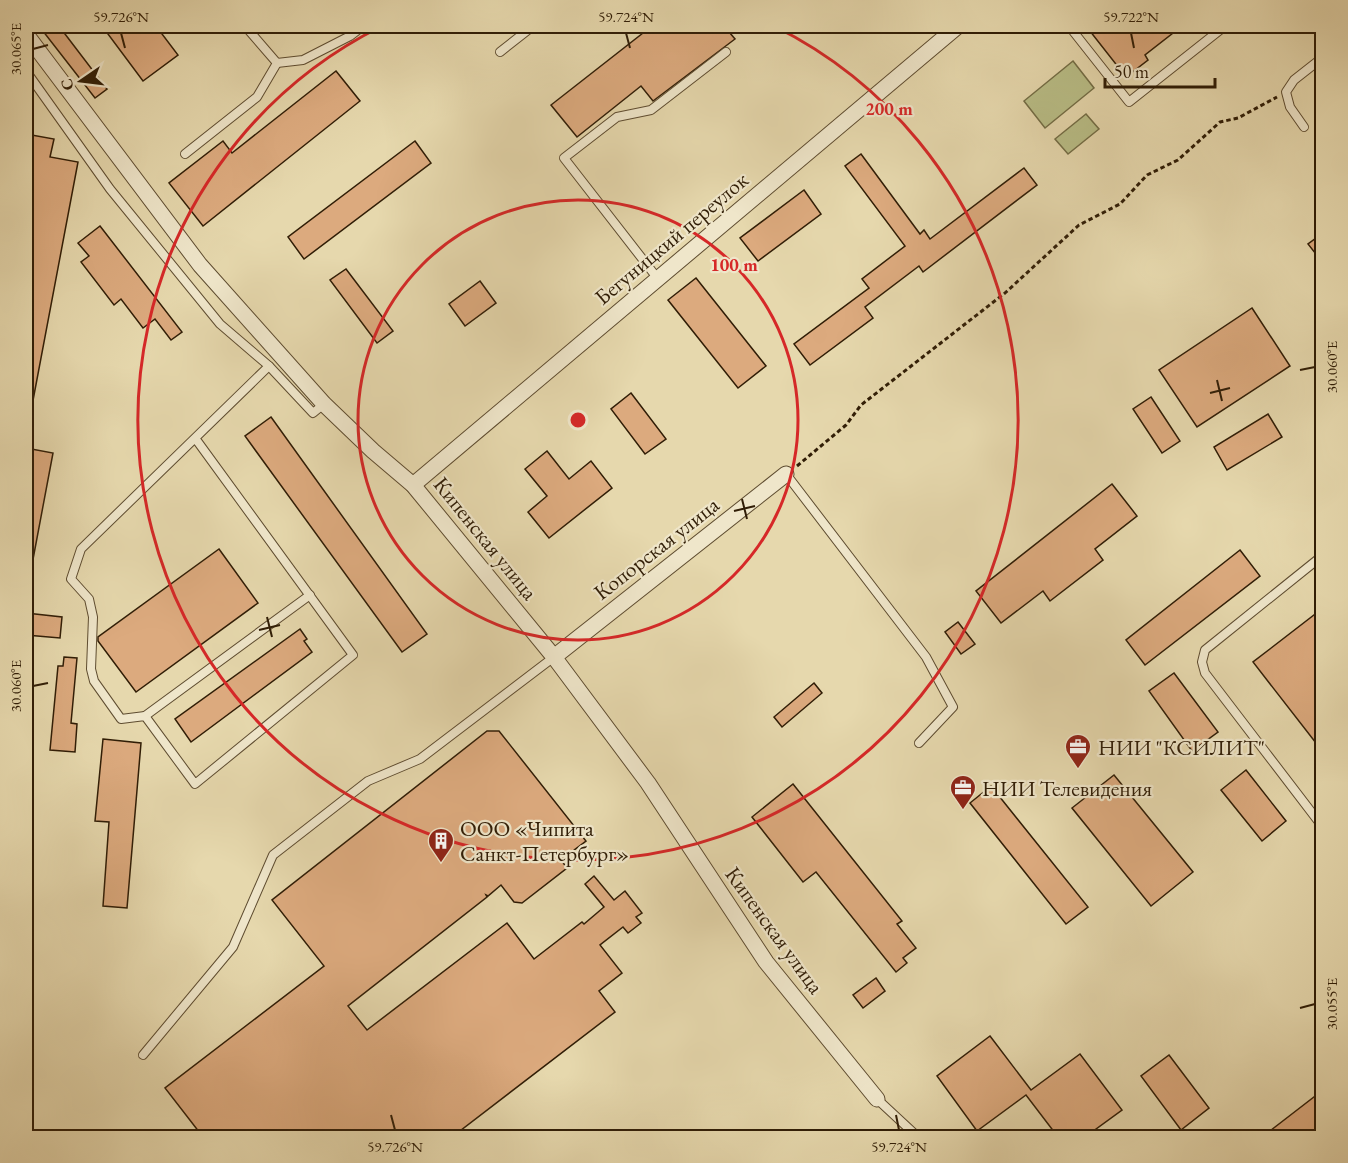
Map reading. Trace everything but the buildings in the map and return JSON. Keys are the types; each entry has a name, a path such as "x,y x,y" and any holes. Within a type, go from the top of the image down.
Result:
{"street":[{"name":"Бегуницкий переулок","path":"413,485 958,26"},
{"name":"Кипенская улица","path":"26,34 200,265 324,404 413,485 554,657 648,783 766,962 877,1099"},
{"name":"Копорская улица","path":"554,657 786,474"}],"lane":[{"path":"245,26 277,63"},
{"path":"277,63 303,60 350,36 363,26"},
{"path":"500,52 533,26"},
{"path":"1069,26 1129,102 1225,26"},
{"path":"658,279 564,158 617,117 651,110 726,52"},
{"path":"1304,127 1290,107 1286,92 1294,80 1323,58"},
{"path":"185,154 257,97 277,63"},
{"path":"26,71 110,189 220,324 269,366 313,414 324,404"},
{"path":"269,366 81,549 71,579 89,599 93,617 91,669 94,681 121,719 145,716 310,595"},
{"path":"145,716 195,784 353,655 195,438"},
{"path":"786,474 926,657 953,707 919,743"},
{"path":"1323,556 1205,650 1202,662 1205,673 1323,826"},
{"path":"143,1055 233,947 273,855 368,781 420,759 554,657"},
{"path":"877,1099 919,1137"}],"path":[{"path":"786,474 846,425 861,405 1005,293 1079,225 1120,204 1147,175 1178,160 1220,122 1238,118 1286,92"}],"green space":[{"path":"1073,61 1094,88 1045,128 1024,101"},
{"path":"1086,114 1099,129 1068,154 1055,139"}],"place":[{"name":"НИИ \"КСИЛИТ\"","path":"1078,770"},
{"name":"НИИ Телевидения","path":"963,811"},
{"name":"ООО «Чипита Санкт-Петербург»","path":"441,864"}]}
